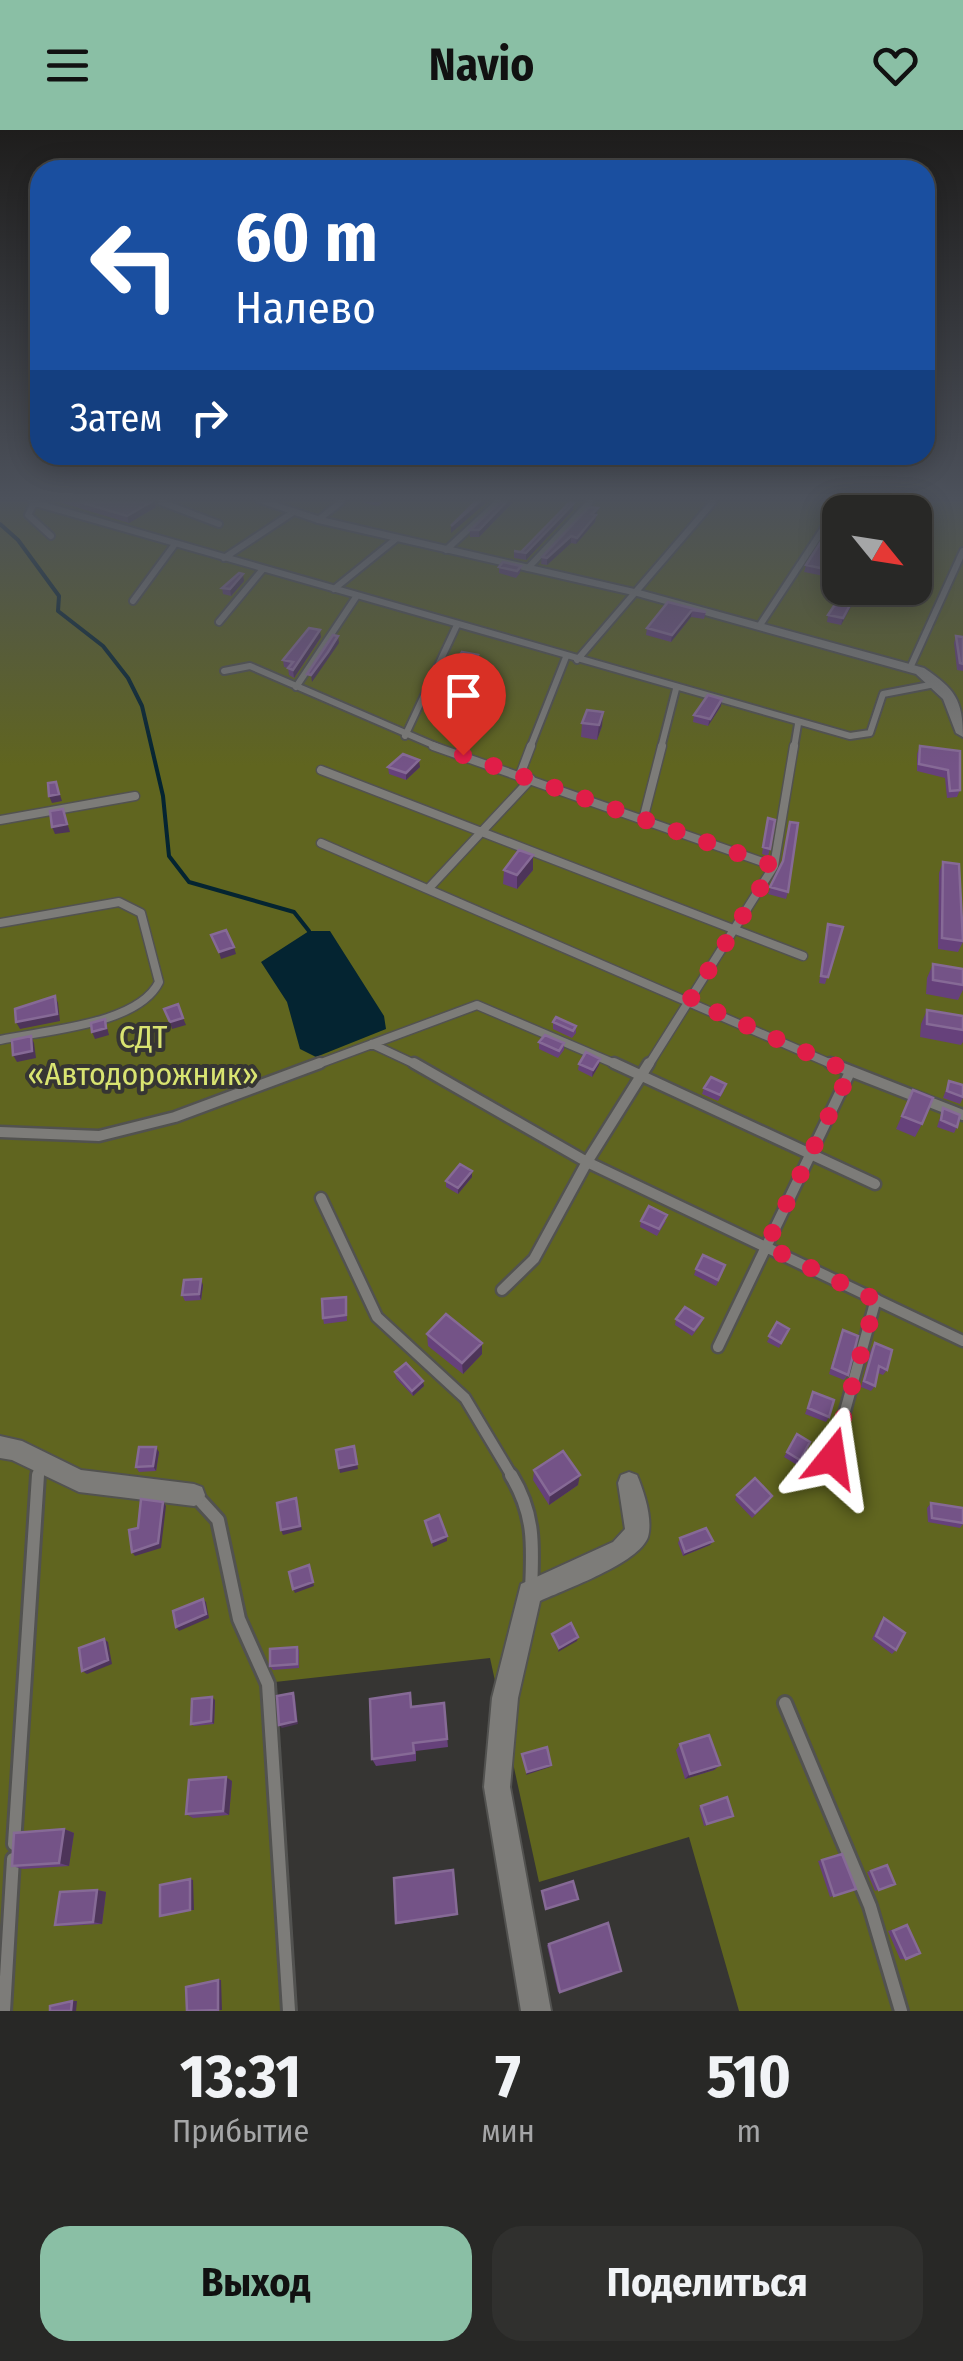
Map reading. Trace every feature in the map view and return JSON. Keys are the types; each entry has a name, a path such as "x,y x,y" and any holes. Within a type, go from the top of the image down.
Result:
{"street":[{"path":"625,590 910,668 938,683 958,708 963,733"},
{"path":"0,1446 79,1481 194,1495"},
{"path":"536,2011 497,1787 505,1698 530,1593 621,1550 636,1534 629,1483"}],"lane":[{"path":"132,601 140,590"},
{"path":"219,622 246,590"},
{"path":"336,590 850,736 864,736 874,728 883,694 938,683"},
{"path":"577,660 642,590"},
{"path":"760,624 783,590"},
{"path":"910,668 945,590"},
{"path":"296,686 356,597"},
{"path":"405,736 457,625"},
{"path":"520,774 566,657"},
{"path":"224,671 250,666 405,736 774,866"},
{"path":"643,820 676,688"},
{"path":"502,1290 534,1259 587,1162 774,866 798,724"},
{"path":"321,770 802,956"},
{"path":"430,888 531,780"},
{"path":"0,820 135,796"},
{"path":"321,843 850,1072 963,1115"},
{"path":"0,924 119,902 127,904 140,913 159,982 151,998 130,1012 0,1040"},
{"path":"0,1132 99,1136 175,1117 477,1005 875,1184"},
{"path":"372,1044 438,1074 587,1162 963,1341"},
{"path":"718,1347 850,1072"},
{"path":"320,1198 378,1317 465,1398 527,1501 534,1531 530,1593"},
{"path":"832,1458 876,1300"},
{"path":"4,2011 39,1464"},
{"path":"194,1495 216,1515 239,1619 268,1684 289,2011"},
{"path":"785,1703 870,1906 901,2011"}],"green space":[{"name":"СДТ «Автодорожник»","path":"0,590 822,590 822,605 932,605 932,590 963,590 963,2011 739,2011 689,1837 539,1882 490,1658 275,1682 296,2011 0,2011"}],"water":[{"path":"309,931 330,931 384,1016 386,1029 316,1057 300,1049 287,1002 261,962"}],"building":[{"path":"668,602 706,612 692,610 672,635 647,628"},
{"path":"835,605 850,605 843,618 828,615"},
{"path":"309,628 320,630 293,670 288,668 293,662 283,660"},
{"path":"333,635 338,636 328,652 311,675 307,674"},
{"path":"956,636 963,637 963,664 960,663"},
{"path":"462,652 478,655 464,679 447,676"},
{"path":"708,695 722,699 710,719 694,715"},
{"path":"587,710 603,712 599,725 582,723"},
{"path":"920,746 960,751 960,790 950,791 948,770 919,764"},
{"path":"403,754 419,760 406,773 388,767"},
{"path":"56,782 59,794 49,796 48,783"},
{"path":"63,809 67,824 52,827 50,811"},
{"path":"768,818 775,820 770,849 763,847"},
{"path":"790,822 798,823 788,892 770,887 783,861"},
{"path":"519,850 533,855 517,875 504,870"},
{"path":"943,862 959,864 963,941 942,938"},
{"path":"828,924 843,927 828,977 821,976"},
{"path":"226,930 234,947 219,952 211,935"},
{"path":"933,964 963,969 963,985 933,980"},
{"path":"55,996 57,1014 16,1022 15,1009"},
{"path":"178,1004 183,1018 170,1022 164,1009"},
{"path":"927,1010 963,1016 963,1030 927,1024"},
{"path":"556,1017 576,1026 573,1031 553,1022"},
{"path":"105,1019 106,1028 92,1032 91,1023"},
{"path":"545,1035 564,1043 559,1051 539,1042"},
{"path":"31,1036 32,1051 13,1055 12,1040"},
{"path":"586,1052 600,1059 593,1070 579,1064"},
{"path":"711,1077 726,1084 720,1095 704,1088"},
{"path":"949,1081 963,1085 963,1097 947,1091"},
{"path":"913,1090 933,1098 922,1124 902,1116"},
{"path":"943,1108 960,1115 957,1127 941,1120"},
{"path":"460,1164 472,1171 458,1188 446,1181"},
{"path":"649,1206 667,1215 659,1229 641,1221"},
{"path":"703,1255 725,1265 718,1280 696,1269"},
{"path":"201,1279 199,1294 182,1295 184,1280"},
{"path":"346,1297 346,1315 323,1318 322,1299"},
{"path":"685,1307 703,1318 694,1330 676,1319"},
{"path":"446,1314 482,1343 462,1363 427,1334"},
{"path":"777,1322 789,1329 781,1343 769,1336"},
{"path":"843,1330 858,1336 848,1375 832,1368"},
{"path":"875,1343 892,1350 887,1370 879,1366 875,1386 864,1381"},
{"path":"406,1363 423,1381 412,1391 395,1372"},
{"path":"813,1392 834,1400 829,1417 808,1408"},
{"path":"797,1434 810,1442 800,1460 787,1452"},
{"path":"354,1446 357,1464 339,1468 336,1450"},
{"path":"139,1447 156,1447 153,1466 136,1467"},
{"path":"563,1451 580,1475 550,1495 534,1470"},
{"path":"755,1478 772,1496 755,1513 737,1495"},
{"path":"296,1498 300,1526 281,1530 277,1503"},
{"path":"141,1499 163,1502 158,1543 132,1552 129,1530 138,1528"},
{"path":"931,1503 963,1508 963,1523 932,1518"},
{"path":"439,1515 447,1536 432,1542 425,1521"},
{"path":"706,1528 713,1541 685,1552 680,1538"},
{"path":"309,1565 313,1582 293,1589 289,1572"},
{"path":"203,1599 206,1614 176,1627 173,1611"},
{"path":"884,1618 905,1633 896,1650 876,1636"},
{"path":"571,1623 578,1637 559,1648 552,1634"},
{"path":"104,1639 108,1660 82,1671 79,1648"},
{"path":"297,1647 297,1664 270,1666 270,1649"},
{"path":"293,1693 296,1721 279,1725 277,1696"},
{"path":"410,1693 411,1707 444,1703 447,1739 413,1743 414,1753 372,1759 370,1699"},
{"path":"212,1697 211,1721 191,1724 192,1699"},
{"path":"709,1735 720,1765 690,1774 680,1744"},
{"path":"547,1747 551,1765 527,1772 522,1754"},
{"path":"226,1777 223,1811 186,1814 189,1780"},
{"path":"727,1797 733,1816 707,1824 701,1806"},
{"path":"64,1829 59,1863 12,1866 14,1833"},
{"path":"842,1854 856,1889 834,1896 822,1860"},
{"path":"887,1865 895,1884 879,1890 871,1871"},
{"path":"453,1870 457,1914 396,1923 394,1878"},
{"path":"190,1879 190,1910 160,1916 160,1885"},
{"path":"573,1881 578,1899 546,1909 542,1891"},
{"path":"97,1890 93,1922 55,1925 60,1892"},
{"path":"608,1923 621,1971 560,1992 549,1944"},
{"path":"907,1925 920,1953 906,1959 893,1931"},
{"path":"218,1980 218,2010 187,2011 186,1987"},
{"path":"72,2001 71,2011 50,2011 50,2006"}],"waterway":[{"path":"54,590 59,596 58,611 103,646 128,678 142,706 163,796 169,856 189,882 294,912 309,931"}],"route":[{"path":"463,755 774,866 690,1000 850,1072 766,1246 876,1300 832,1458"}]}
